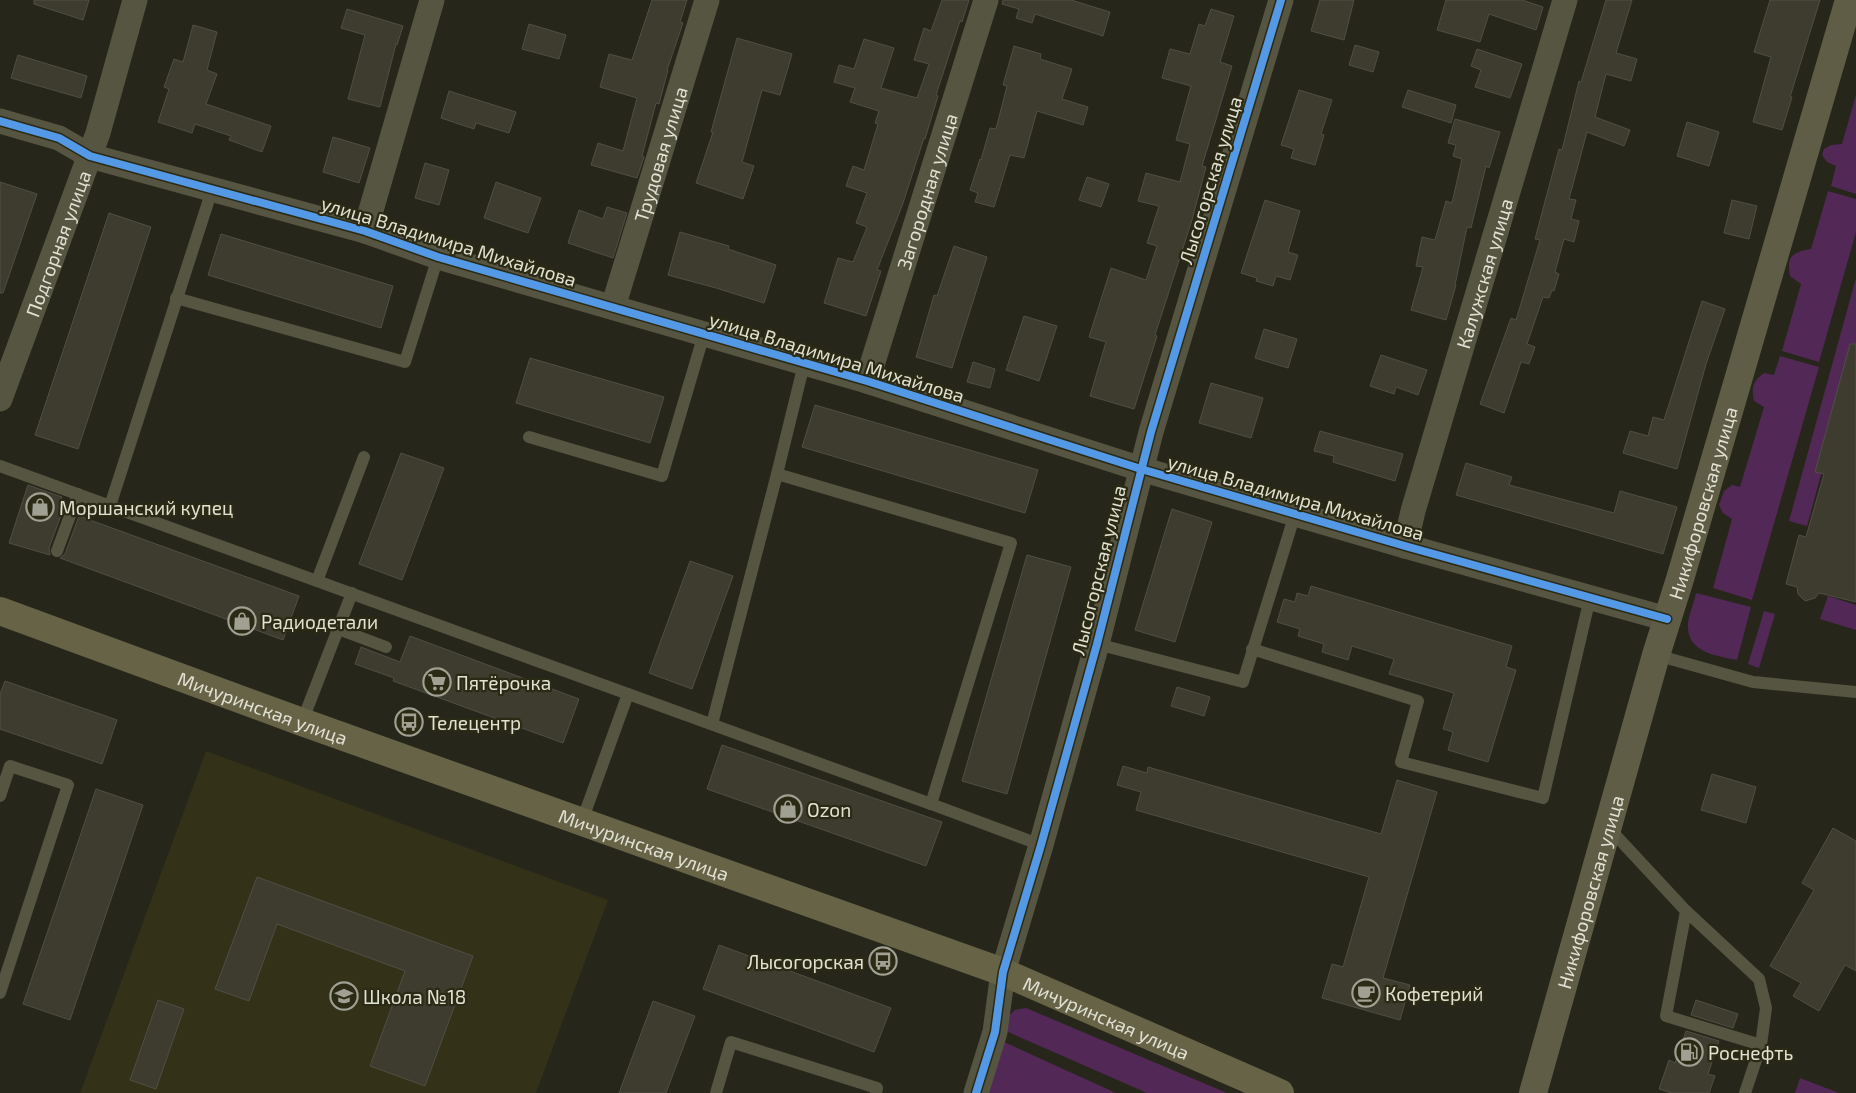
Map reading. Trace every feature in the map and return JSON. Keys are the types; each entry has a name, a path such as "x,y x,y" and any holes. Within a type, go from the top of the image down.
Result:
{"main road":[{"name":"Никифоровская улица","path":"1533,1093 1656,655 1849,0"},
{"name":"Мичуринская улица","path":"0,611 302,722 582,820 1003,972 1280,1093"}],"street":[{"name":"Подгорная улица","path":"0,399 98,133 135,0"},
{"path":"365,231 432,0"},
{"name":"Трудовая улица","path":"613,307 707,0"},
{"name":"Загородная улица","path":"867,382 986,0"},
{"name":"Лысогорская улица","path":"976,1093 996,1032 1003,972 1041,845 1097,644 1141,469 1281,0"},
{"name":"Калужская улица","path":"1405,546 1413,511 1566,0"},
{"name":"улица Владимира Михайлова","path":"0,121 59,138 90,156 365,231 438,257 867,382 1141,469 1405,546 1667,619"}],"lane":[{"path":"110,506 212,190"},
{"path":"176,298 405,362 438,257"},
{"path":"529,437 662,476 704,334"},
{"path":"712,724 804,364"},
{"path":"317,581 364,457"},
{"path":"0,466 1041,845"},
{"path":"777,474 1011,543 931,804"},
{"path":"57,551 78,494"},
{"path":"1097,644 1243,682 1295,514"},
{"path":"302,722 352,593"},
{"path":"1252,649 1418,701 1401,762 1544,798 1590,598"},
{"path":"338,629 386,647"},
{"path":"1656,655 1753,682 1856,692"},
{"path":"582,820 628,694"},
{"path":"0,796 10,766 68,785 0,993"},
{"path":"1607,826 1686,911 1759,979 1766,1008 1761,1045 1745,1093"},
{"path":"1686,911 1666,1016 1761,1045"},
{"path":"716,1093 731,1042 877,1088 876,1093"}],"shaded area":[{"path":"1856,95 1856,194 1831,186 1836,166 1827,162 1822,155 1824,149 1831,145 1842,144"},
{"path":"1828,191 1856,199 1856,232 1819,362 1782,351 1801,284 1790,276 1790,259 1795,254 1811,249"},
{"path":"1856,278 1856,345 1807,526 1789,521"},
{"path":"1780,356 1819,367 1752,600 1713,588 1732,519 1723,513 1719,505 1724,491 1732,485 1740,487 1764,407 1754,401 1754,385 1757,379 1764,373 1774,375"},
{"path":"1696,593 1751,607 1737,660 1713,655 1693,643 1688,624"},
{"path":"1828,596 1856,605 1856,630 1820,619"},
{"path":"1764,611 1775,614 1759,668 1748,664"},
{"name":"Школа №18","path":"206,751 608,900 536,1093 80,1093"},
{"path":"1026,1008 1227,1093 1147,1093 1006,1031 1006,1018 1015,1010"},
{"path":"1002,1041 1116,1093 986,1093"},
{"path":"1800,1078 1839,1093 1795,1093"}],"building":[{"path":"34,0 89,0 83,20 34,4"},
{"path":"652,0 687,0 680,22 683,23 667,70 659,104 656,103 642,156 644,157 637,178 591,165 598,143 623,151 637,98 600,87 609,54 632,60"},
{"path":"942,0 969,0 962,22 960,21 936,95 938,96 925,139 877,270 881,271 866,316 824,303 838,258 853,262 867,227 856,223 867,193 846,186 853,166 864,170 878,124 875,123 879,111 850,102 855,88 834,82 839,65 854,69 864,39 894,48 881,88 917,98 929,64 914,60 924,28 931,31"},
{"path":"1003,0 1071,0 1110,12 1103,36 1035,14 1032,23 1016,18 1019,9 1002,4"},
{"path":"1320,0 1354,0 1344,40 1311,31"},
{"path":"1446,0 1522,0 1543,7 1536,30 1489,14 1480,42 1437,30"},
{"path":"1606,0 1632,0 1616,53 1637,59 1631,81 1606,74 1595,117 1630,130 1624,146 1587,132 1569,199 1576,200 1571,219 1579,221 1574,242 1564,239 1555,272 1559,274 1554,291 1552,290 1549,298 1543,297 1527,344 1535,347 1529,364 1521,362 1504,413 1480,404 1511,318 1516,320 1540,240 1535,239 1559,149 1562,150 1579,81 1581,82"},
{"path":"1770,0 1820,0 1790,97 1792,97 1782,130 1753,122 1771,57 1754,52"},
{"path":"347,9 403,26 396,44 380,107 348,99 365,35 341,28"},
{"path":"1211,9 1234,16 1220,62 1232,66 1202,166 1206,167 1192,220 1155,335 1157,336 1134,409 1090,396 1106,342 1089,337 1111,268 1146,280 1157,246 1147,243 1159,206 1138,201 1146,173 1180,182 1190,144 1176,140 1191,86 1162,78 1170,49 1190,54 1199,24 1205,26"},
{"path":"529,24 566,35 559,59 522,49"},
{"path":"193,25 217,32 207,70 217,74 206,104 271,126 262,152 229,140 231,136 195,124 192,133 158,122 169,89 164,87 174,59 183,62"},
{"path":"737,38 792,54 780,95 762,90 742,162 754,166 743,199 696,183 713,132 711,132"},
{"path":"1355,45 1379,52 1373,72 1349,65"},
{"path":"1014,46 1041,54 1040,59 1072,69 1062,99 1088,107 1083,125 1037,111 1024,158 1010,155 994,207 975,202 978,193 970,190 990,128 996,129 1007,86 1003,85"},
{"path":"1477,49 1522,64 1510,98 1475,87 1481,70 1471,66"},
{"path":"18,55 87,76 81,98 11,78"},
{"path":"1299,90 1332,100 1321,134 1324,135 1315,165 1291,158 1294,149 1281,145"},
{"path":"1408,90 1456,105 1451,123 1402,107"},
{"path":"449,91 516,112 509,133 476,123 474,129 441,118"},
{"path":"1455,119 1500,132 1489,168 1486,166 1471,228 1467,227 1456,285 1446,320 1411,310 1423,267 1416,266 1422,237 1435,240 1446,201 1452,203 1462,159 1453,156 1456,145 1448,143"},
{"path":"1687,122 1719,132 1709,166 1677,156"},
{"path":"333,137 370,148 359,183 323,172"},
{"path":"425,163 449,170 439,205 415,198"},
{"path":"1087,177 1109,184 1101,207 1079,200"},
{"path":"0,182 37,194 3,293 0,293"},
{"path":"496,182 541,198 528,233 484,218"},
{"path":"1265,200 1300,211 1288,252 1298,255 1290,280 1276,276 1273,286 1256,281 1257,278 1241,273"},
{"path":"1732,200 1757,206 1749,239 1724,233"},
{"path":"607,207 627,213 613,258 568,243 579,210 603,219"},
{"path":"109,213 151,227 78,449 35,435"},
{"path":"680,232 729,246 728,249 776,265 764,303 668,275"},
{"path":"221,234 393,286 381,328 208,275"},
{"path":"954,246 987,257 952,368 916,357 934,295 937,296"},
{"path":"1702,301 1725,309 1706,364 1677,469 1623,453 1630,431 1648,436 1653,417 1664,420"},
{"path":"1024,316 1057,326 1039,381 1006,370"},
{"path":"1264,329 1297,339 1288,368 1255,358"},
{"path":"1850,344 1856,344 1856,602 1819,593 1815,598 1805,601 1798,594 1797,587 1786,584 1799,535 1806,537 1824,474 1815,472"},
{"path":"1381,355 1427,370 1418,395 1396,387 1394,394 1370,386"},
{"path":"530,358 664,397 650,443 516,403"},
{"path":"973,362 995,369 990,388 967,382"},
{"path":"1211,383 1263,398 1251,438 1199,423"},
{"path":"815,405 1038,470 1025,513 802,447"},
{"path":"1320,431 1403,454 1395,481 1333,462 1334,456 1314,451"},
{"path":"401,453 444,468 402,580 359,564"},
{"path":"1466,463 1512,477 1509,485 1614,513 1620,491 1677,507 1663,554 1456,495"},
{"path":"28,485 62,497 58,508 63,510 49,548 50,555 9,543"},
{"path":"1172,509 1212,522 1175,642 1135,630"},
{"path":"79,516 299,596 283,640 60,558 65,554"},
{"path":"1027,555 1071,567 1007,794 962,781"},
{"path":"690,561 733,576 692,689 649,673"},
{"path":"1311,586 1512,646 1506,667 1516,670 1488,762 1448,750 1453,732 1443,729 1454,693 1389,674 1394,659 1352,646 1348,660 1322,652 1324,644 1298,636 1300,629 1277,622 1284,599 1295,602 1297,593 1308,596"},
{"path":"410,636 579,699 563,743 393,681 394,678 355,664 361,647 400,662"},
{"path":"5,681 117,720 102,764 0,729 0,694"},
{"path":"1177,687 1210,697 1204,716 1171,706"},
{"path":"722,745 942,822 926,866 707,789"},
{"path":"1123,766 1147,773 1148,767 1381,834 1397,780 1437,792 1383,978 1410,985 1400,1020 1322,998 1332,964 1343,967 1369,877 1136,810 1141,792 1117,785"},
{"path":"1712,774 1756,787 1746,823 1701,810"},
{"path":"96,789 143,805 70,1020 23,1004"},
{"path":"1833,828 1856,841 1856,971 1845,965 1819,1011 1793,996 1801,983 1770,966 1814,890 1802,883"},
{"path":"257,877 473,956 425,1086 370,1066 405,971 277,924 249,1001 215,989"},
{"path":"719,945 891,1008 874,1052 703,989"},
{"path":"158,1000 184,1009 156,1089 130,1080"},
{"path":"1696,1000 1738,1014 1733,1028 1691,1015"},
{"path":"653,1001 695,1016 666,1093 619,1093"},
{"path":"1686,1031 1719,1041 1708,1074 1715,1076 1709,1093 1672,1093 1659,1089 1669,1060 1675,1063"}],"cycle path":[{"path":"976,1093 995,1032 1003,972 1041,845 1097,644 1151,432 1281,0"},
{"path":"0,121 59,138 90,156 365,231 438,257 867,381 1141,469 1405,546 1667,619"}],"place":[{"name":"Моршанский купец","path":"40,507"},
{"name":"Радиодетали","path":"242,621"},
{"name":"Пятёрочка","path":"437,682"},
{"name":"Телецентр","path":"409,722"},
{"name":"Ozon","path":"788,809"},
{"name":"Лысогорская","path":"883,961"},
{"name":"Кофетерий","path":"1366,993"},
{"name":"Школа №18","path":"344,996"},
{"name":"Роснефть","path":"1689,1052"}]}
